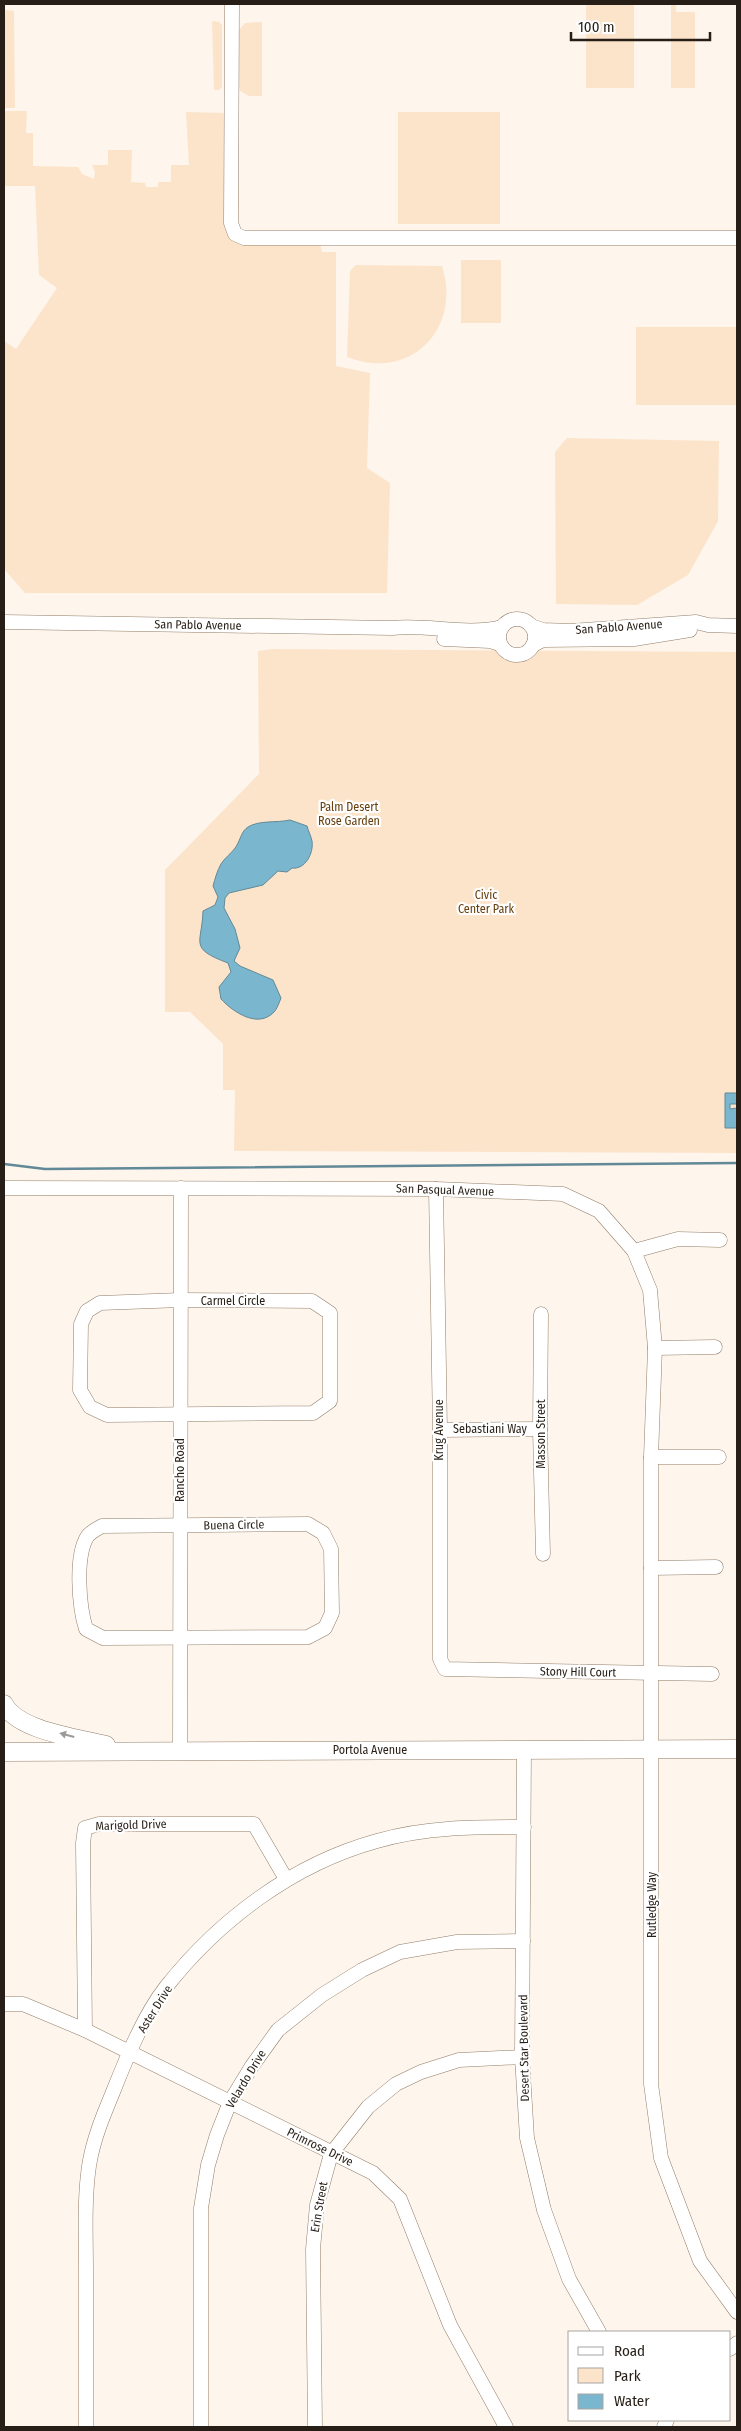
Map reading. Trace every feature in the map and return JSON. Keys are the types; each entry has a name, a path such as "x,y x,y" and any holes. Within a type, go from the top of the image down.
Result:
{"main road":[{"path":"4,1704 15,1718 27,1725 131,1752"},
{"name":"Portola Avenue","path":"4,1752 737,1749"}],"street":[{"path":"232,4 231,223 235,234 244,238 737,238"},
{"path":"516,619 522,620 531,626 535,633 533,645 529,650 519,655 508,653 500,644 499,633 505,623 516,619"},
{"name":"San Pablo Avenue","path":"4,622 392,628 406,626 452,630 502,627"},
{"name":"San Pablo Avenue","path":"531,626 542,630 571,631 696,622 708,626 737,626"},
{"name":"San Pablo Avenue","path":"533,645 543,640 634,639 696,630 708,626"},
{"name":"San Pablo Avenue","path":"392,628 405,633 442,639 490,641 500,644"},
{"name":"San Pasqual Avenue","path":"4,1188 436,1189 563,1194 599,1211 634,1251 650,1290 655,1348 652,1478"},
{"name":"Rancho Road","path":"180,1752 178,1638 181,1415 181,1188"},
{"name":"Krug Avenue","path":"436,1189 440,1430 440,1659 444,1670"},
{"path":"634,1251 678,1239 720,1240"},
{"name":"Carmel Circle","path":"181,1300 312,1301 330,1314 330,1401 313,1413 181,1415 107,1415 90,1407 80,1390 81,1324 87,1311 100,1303 181,1300"},
{"name":"Masson Street","path":"542,1314 540,1429 543,1554"},
{"path":"655,1348 715,1347"},
{"name":"Sebastiani Way","path":"440,1430 540,1429"},
{"path":"651,1457 719,1458"},
{"name":"Rutledge Way","path":"652,1478 652,2084 661,2158 700,2260 737,2312"},
{"name":"Buena Circle","path":"308,1524 323,1533 331,1549 332,1613 325,1628 308,1637 178,1638 103,1638 86,1629 81,1613 81,1551 88,1535 102,1526 180,1525 308,1524"},
{"path":"652,1568 716,1567"},
{"name":"Stony Hill Court","path":"444,1670 712,1674"},
{"name":"Desert Star Boulevard","path":"524,1750 522,2057 527,2138 544,2210 570,2278 598,2331"},
{"name":"Marigold Drive","path":"86,2030 83,1843 86,1828 99,1824 254,1824 286,1879"},
{"name":"Aster Drive","path":"86,2427 86,2210 89,2166 97,2132 128,2052 165,1988 217,1932 286,1879 333,1856 377,1840 448,1828 524,1827"},
{"name":"Velardo Drive","path":"200,2427 200,2208 208,2165 230,2102 252,2066 278,2030 322,1995 362,1970 400,1952 457,1942 522,1941"},
{"name":"Primrose Drive","path":"4,2004 23,2004 86,2030 331,2154 373,2173 400,2199 450,2325 506,2427"},
{"name":"Erin Street","path":"314,2427 312,2250 317,2204 331,2154 368,2107 396,2084 421,2072 459,2060 522,2057"}],"green space":[{"path":"586,4 634,4 634,88 586,88"},
{"path":"671,4 676,4 676,12 695,12 695,88 671,88"},
{"path":"4,10 14,11 15,108 4,108"},
{"path":"212,21 219,22 222,25 222,87 219,90 214,90"},
{"path":"262,22 262,96 249,96 240,91 239,86 239,30 245,23"},
{"path":"4,111 27,111 26,133 33,133 33,166 78,167 82,174 94,179 95,172 92,165 108,165 108,150 132,150 131,182 145,183 146,187 158,187 158,182 171,182 171,165 189,165 186,112 224,113 225,219 228,234 320,243 322,252 336,252 336,366 370,373 367,468 390,483 387,593 25,593 4,569 4,341 16,349 57,288 39,275 35,186 4,186"},
{"path":"398,112 500,112 500,224 398,224"},
{"path":"461,260 501,260 501,323 461,323"},
{"path":"356,265 442,266 446,289 444,310 437,329 426,344 410,356 391,362 370,363 347,357 350,271"},
{"path":"636,327 737,327 737,405 636,405"},
{"path":"567,438 719,441 718,521 688,575 637,605 556,604 555,452"},
{"name":"Civic Center Park","path":"273,649 737,652 737,1153 234,1151 235,1090 223,1090 223,1044 190,1012 165,1012 165,870 259,774 258,651"}],"water":[{"path":"290,820 307,826 311,837 312,851 305,864 292,868 287,872 278,871 263,885 229,893 225,898 224,908 235,929 240,948 234,961 240,966 273,980 281,998 275,1011 268,1017 253,1019 232,1009 221,999 219,987 231,972 228,963 215,958 202,949 200,938 203,911 215,905 218,897 213,886 218,869 236,846 246,829 257,823"},
{"path":"725,1093 737,1093 737,1104 730,1104 730,1109 737,1108 737,1128 725,1128"}],"waterway":[{"path":"4,1164 45,1169 737,1163"}],"park label":[{"name":"Palm Desert Rose Garden","path":"349,814"}]}
